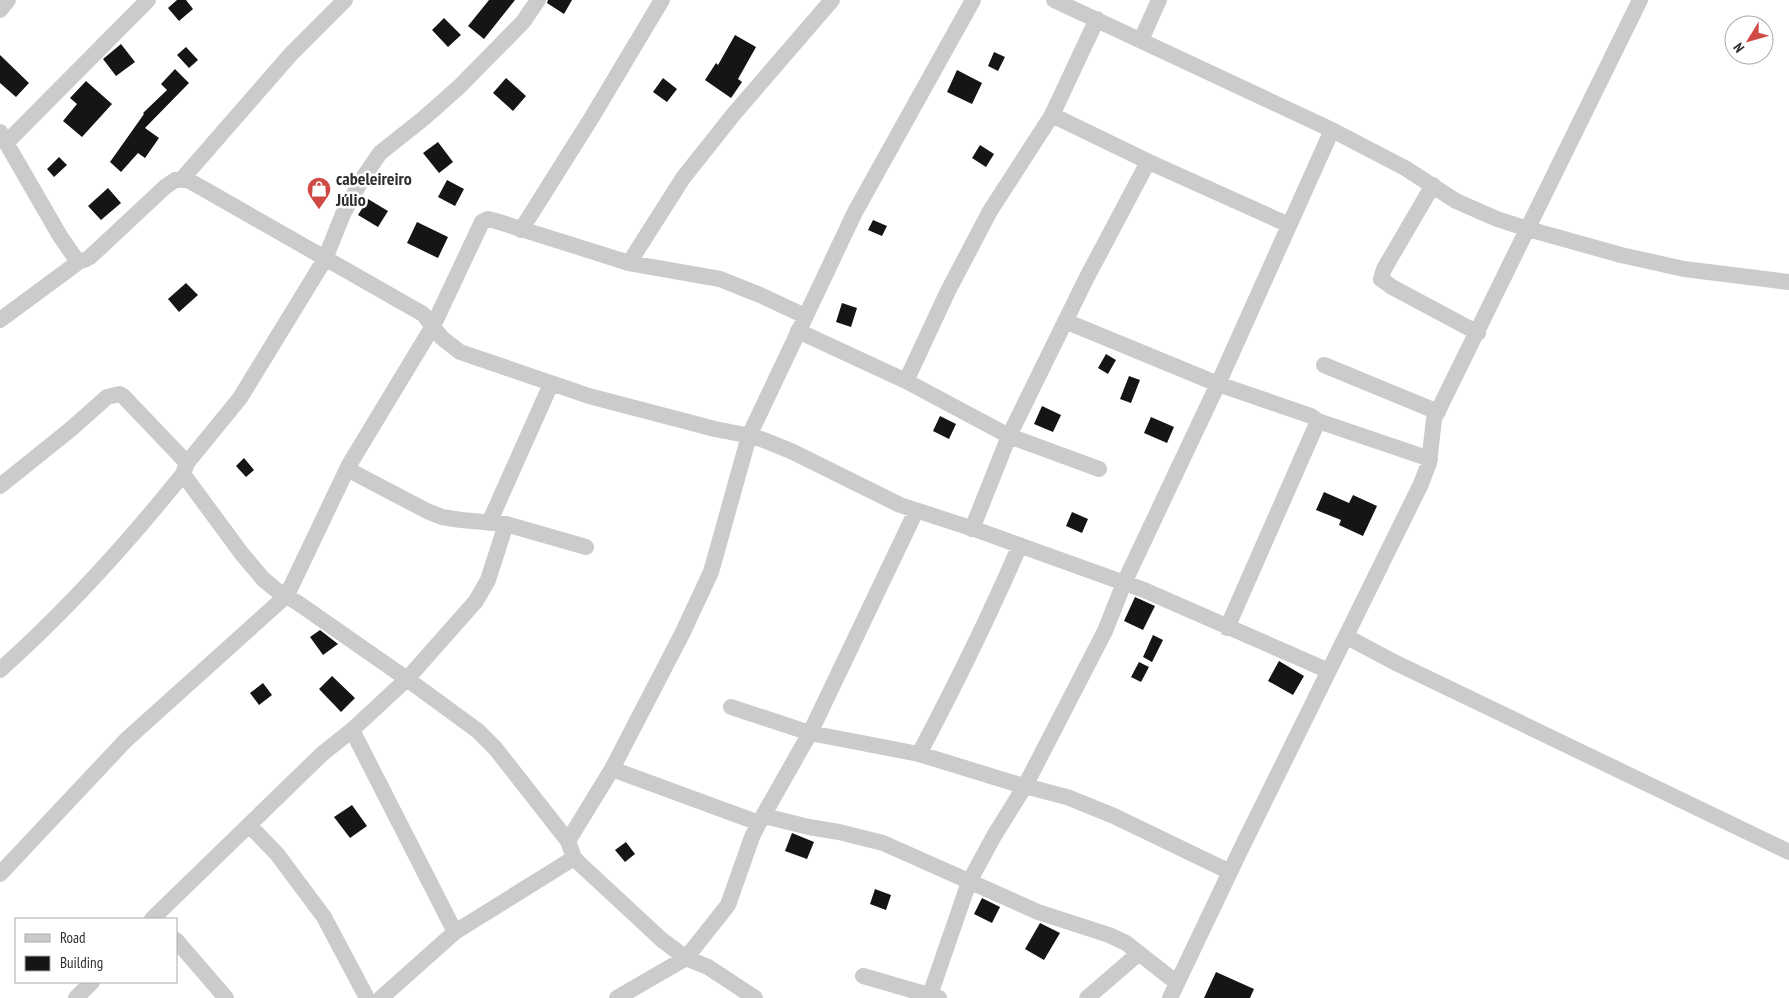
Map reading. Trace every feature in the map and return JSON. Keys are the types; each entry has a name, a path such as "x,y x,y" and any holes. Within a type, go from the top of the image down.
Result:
{"street":[{"path":"0,10 8,0"},
{"path":"80,261 60,236 3,137 148,0"},
{"path":"182,179 291,54 345,0"},
{"path":"0,670 58,615 114,557 240,398 325,259 343,214 380,152 424,118 459,87 523,22 538,0"},
{"path":"521,230 662,0"},
{"path":"629,263 683,178 733,115 832,0"},
{"path":"568,841 612,769 682,634 711,572 749,436 855,212 973,0"},
{"path":"1054,0 1332,130 1405,168 1456,201 1477,210 1528,229 1684,269 1789,282"},
{"path":"1141,40 1159,0"},
{"path":"612,769 761,820 839,832 883,843 1038,912 1109,934 1126,943 1174,991 1230,872 1421,484 1430,459 1434,419 1640,0"},
{"path":"906,381 948,291 990,211 1052,114 1097,20"},
{"path":"1052,114 1148,162 1289,225"},
{"path":"863,976 935,997 969,882 994,836 1025,786 1105,631 1124,583 1218,384 1332,130"},
{"path":"972,528 1009,436 1086,279 1148,162"},
{"path":"0,320 80,261 90,256 165,187 175,180 182,179 194,182 423,314 442,338 460,352 589,396 749,436 791,451 900,505 972,528 1124,583 1329,671"},
{"path":"1433,186 1384,269 1381,279 1392,287 1478,332"},
{"path":"0,874 126,740 286,595 347,470 433,326 482,222 488,219 629,263 720,279 760,295 802,324 1009,436 1099,469"},
{"path":"1065,321 1218,384 1311,416 1318,421 1430,459"},
{"path":"1324,365 1438,412"},
{"path":"489,523 551,384"},
{"path":"0,486 71,429 107,397 117,394 124,397 185,468 242,554 264,579 275,589 407,679 478,731 495,748 568,841 574,858 662,940 686,958 708,967 745,996"},
{"path":"1227,628 1318,421"},
{"path":"347,470 442,517 506,524 586,547"},
{"path":"617,998 686,958 728,905 761,820 810,733 916,511"},
{"path":"154,918 322,754 352,730 407,679 476,601 488,580 506,524"},
{"path":"919,754 958,681 1020,545"},
{"path":"1347,637 1394,662 1789,852"},
{"path":"731,707 810,733 919,754 1068,797 1230,872"},
{"path":"352,730 455,932"},
{"path":"249,825 277,854 324,917 367,998"},
{"path":"381,998 455,932 574,858"},
{"path":"178,942 226,998"},
{"path":"1087,998 1138,954"},
{"path":"76,998 91,983"}],"building":[{"path":"177,0 186,0 193,9 179,21 168,8"},
{"path":"489,0 515,0 484,39 468,26"},
{"path":"548,0 572,0 564,14 547,3"},
{"path":"444,18 461,35 448,47 432,30"},
{"path":"735,35 756,47 738,79 742,82 731,98 705,80 716,63 718,65"},
{"path":"121,44 135,62 116,76 103,59"},
{"path":"186,47 198,60 189,68 177,55"},
{"path":"994,52 1005,57 998,71 988,66"},
{"path":"0,55 29,83 16,97 0,83"},
{"path":"175,69 189,83 145,128 159,138 145,158 138,153 121,172 110,162 143,113 167,90 161,84"},
{"path":"957,70 982,83 972,104 947,92"},
{"path":"506,78 526,96 513,111 493,93"},
{"path":"663,78 677,89 667,102 653,92"},
{"path":"86,81 112,104 82,137 63,121 77,104 70,98"},
{"path":"438,142 453,162 439,173 423,153"},
{"path":"980,145 994,154 986,167 972,158"},
{"path":"59,157 67,165 54,177 47,169"},
{"path":"447,180 464,189 455,206 438,197"},
{"path":"108,188 121,203 101,220 88,206"},
{"path":"368,199 388,211 378,227 358,215"},
{"path":"873,220 887,226 882,236 868,230"},
{"path":"417,222 448,237 438,258 407,243"},
{"path":"186,283 198,295 179,312 168,299"},
{"path":"842,303 857,308 851,327 836,322"},
{"path":"1106,354 1116,360 1108,374 1098,368"},
{"path":"1129,376 1140,380 1131,403 1120,399"},
{"path":"1042,406 1061,415 1053,432 1034,424"},
{"path":"940,416 956,424 949,439 933,431"},
{"path":"1151,417 1174,427 1167,443 1144,433"},
{"path":"244,458 254,470 246,477 236,466"},
{"path":"1324,492 1349,503 1353,495 1377,506 1363,536 1339,525 1341,520 1316,510"},
{"path":"1072,512 1088,519 1082,533 1066,526"},
{"path":"1135,597 1155,606 1143,630 1124,621"},
{"path":"320,630 338,644 323,655 310,637"},
{"path":"1153,635 1163,640 1152,662 1143,657"},
{"path":"1279,661 1304,676 1293,695 1268,681"},
{"path":"1139,662 1149,667 1141,682 1131,677"},
{"path":"332,676 355,698 341,712 319,689"},
{"path":"263,683 272,695 259,705 250,693"},
{"path":"352,805 367,826 350,838 334,817"},
{"path":"792,833 814,842 807,859 785,851"},
{"path":"626,842 635,854 625,862 615,850"},
{"path":"875,889 891,895 886,910 870,904"},
{"path":"982,898 1000,907 992,923 974,914"},
{"path":"1040,923 1060,933 1044,960 1025,949"},
{"path":"1216,972 1254,989 1250,998 1204,998"}],"place":[{"name":"cabeleireiro Júlio","path":"319,210"}]}
